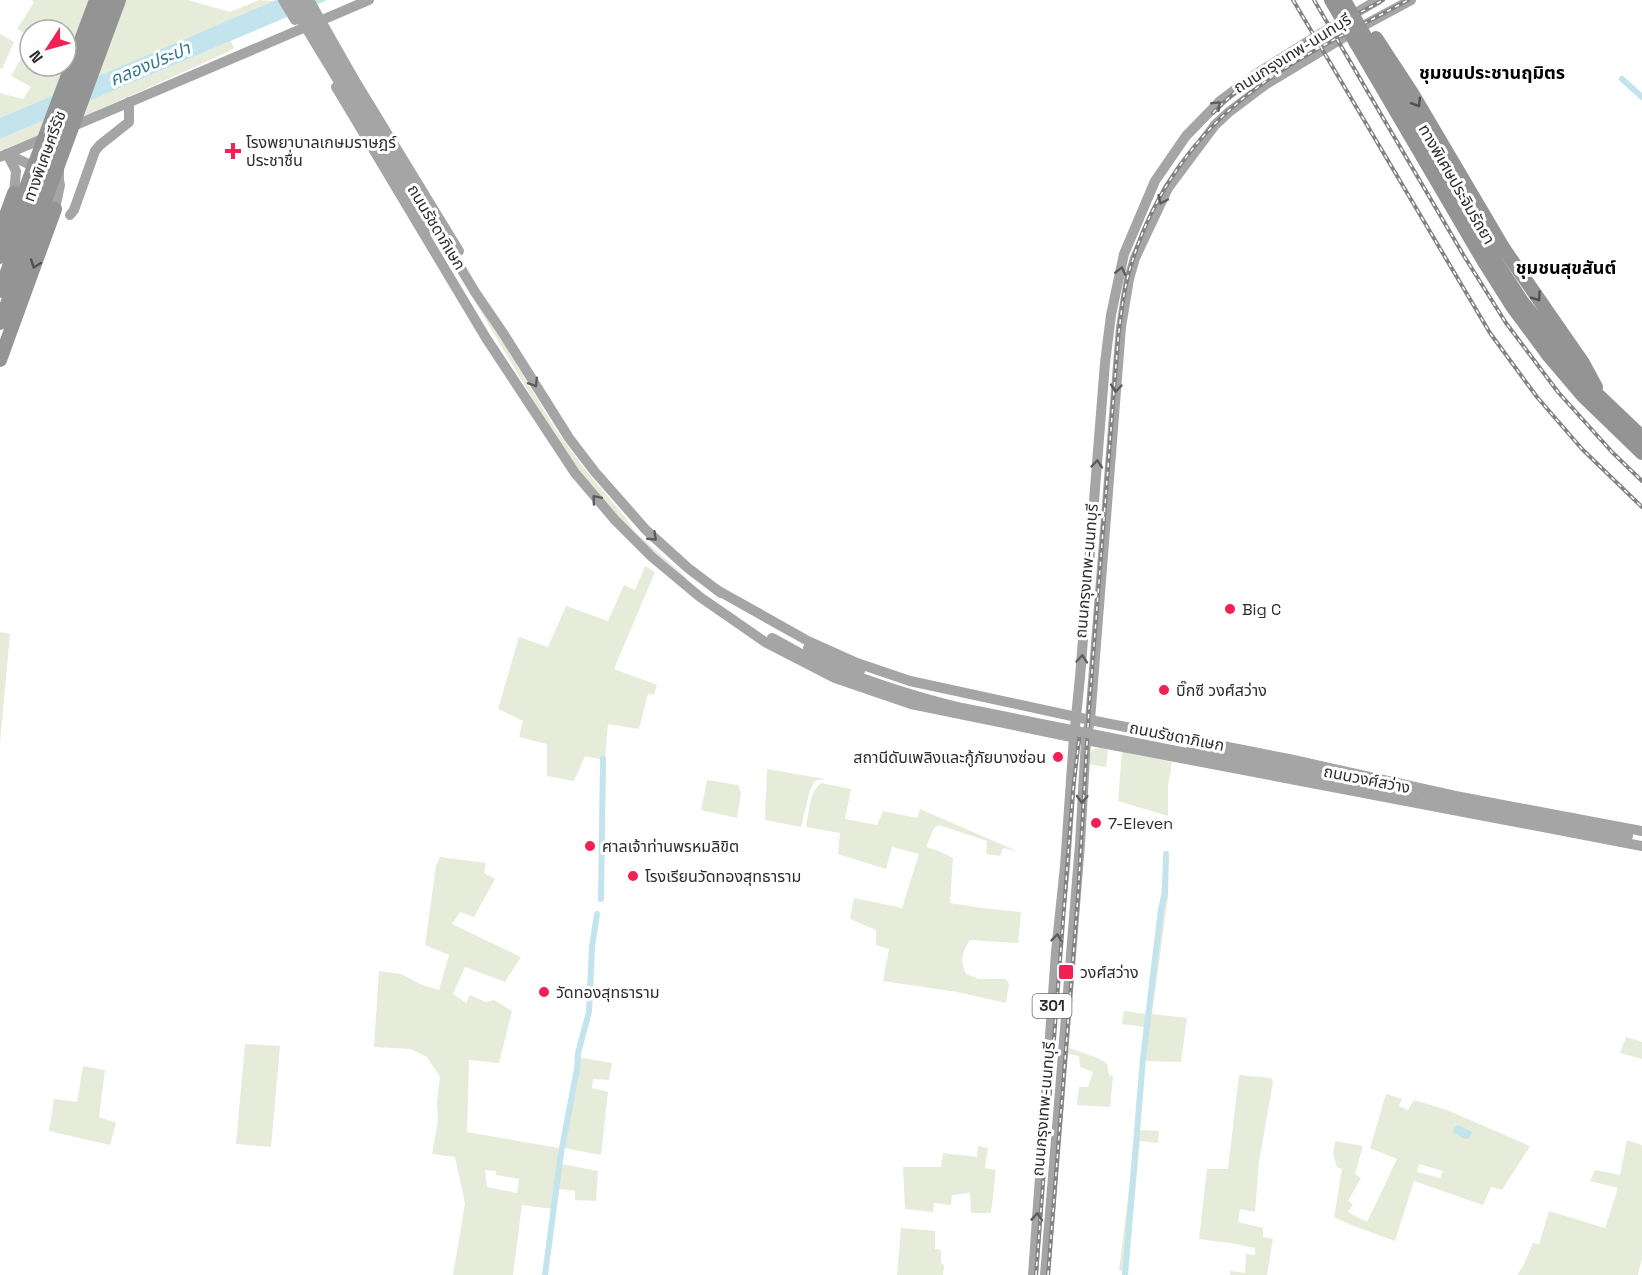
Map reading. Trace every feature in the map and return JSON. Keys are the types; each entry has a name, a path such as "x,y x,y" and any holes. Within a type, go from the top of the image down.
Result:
{"highway":[{"path":"0,257 96,0"},
{"name":"ทางพิเศษศรีรัช","path":"0,291 107,0"},
{"name":"ทางพิเศษศรีรัช","path":"0,323 119,0"},
{"name":"ทางพิเศษประจิมรัถยา","path":"1331,0 1512,306 1549,356 1583,396 1642,453"},
{"name":"ทางพิเศษประจิมรัถยา","path":"1344,0 1493,257 1523,303 1597,394 1642,437"},
{"path":"1354,7 1412,93 1504,249 1583,363 1596,387"},
{"path":"0,232 15,186"},
{"path":"0,360 55,209"}],"main road":[{"name":"ถนนรัชดาภิเษก","path":"283,0 486,338 562,456 615,520 666,570 700,597 765,642 835,678 911,704 1086,740"},
{"name":"ถนนรัชดาภิเษก","path":"289,0 433,229 503,333 569,438 606,486 653,537 688,568 717,591 806,651 838,670 883,686 962,708 1381,792 1475,807 1642,840"},
{"name":"ถนนรัชดาภิเษก","path":"300,0 433,229 492,334 512,376"},
{"path":"3,155 369,0"},
{"name":"ถนนกรุงเทพ-นนทบุรี","path":"1033,1275 1056,952 1109,334 1124,254 1155,181 1186,136 1226,96 1354,7 1378,0"},
{"name":"ถนนกรุงเทพ-นนทบุรี","path":"1045,1275 1080,844 1086,740 1090,720 1121,336 1129,279 1136,258 1168,188 1228,112 1265,85 1361,27 1411,0"},
{"name":"ถนนรัชดาภิเษก","path":"311,4 486,296 503,333"},
{"path":"1354,7 1361,27 1390,83 1518,305 1584,390 1642,447"},
{"path":"350,111 350,104 357,96 362,96 368,102"},
{"path":"70,215 74,210 95,151 129,122 129,102"},
{"path":"55,209 59,182 61,131"},
{"path":"3,155 53,174 68,194 80,193"},
{"path":"3,155 15,171 15,186"},
{"path":"1168,162 1173,162 1180,171"},
{"path":"15,186 21,173 35,167"},
{"path":"59,182 70,215"},
{"path":"15,186 70,215"},
{"path":"1518,305 1596,387 1642,431"},
{"path":"1109,334 1115,338 1121,336"},
{"path":"1094,505 1107,509"},
{"name":"ถนนรัชดาภิเษก","path":"717,591 808,641 848,659 910,681 1075,717"},
{"name":"ถนนรัชดาภิเษก","path":"734,621 806,651 884,679 961,701 1326,773"},
{"path":"964,715 975,714 980,707 977,700 968,694"},
{"name":"ถนนวงศ์สว่าง","path":"1075,717 1309,763 1451,795 1642,831"},
{"path":"1174,757 1166,750 1164,743 1169,738 1176,737"},
{"name":"ถนนวงศ์สว่าง","path":"1086,740 1642,846"},
{"name":"ถนนวงศ์สว่าง","path":"1326,773 1407,790 1451,795"},
{"path":"1046,1101 1059,1104"}],"green space":[{"path":"31,0 188,0 230,12 259,0 274,1 0,118 0,93 23,99 31,87 11,76 18,64 18,78 78,78 78,18 24,18 34,2"},
{"path":"0,34 14,42 2,69 0,68"},
{"path":"231,41 234,48 228,52 0,151 0,139"},
{"path":"468,290 489,318 556,430 583,467 634,531 687,578 686,580 625,524 575,466"},
{"path":"645,566 655,572 614,669 657,685 654,695 648,694 639,729 608,724 605,757 599,759 585,756 574,781 547,776 547,744 519,737 523,721 498,709 519,637 548,647 566,606 608,621 624,585 635,590"},
{"path":"0,632 10,634 0,743"},
{"path":"1101,748 1108,750 1106,767 1088,764 1091,752"},
{"path":"1122,752 1172,762 1168,786 1168,816 1118,801"},
{"path":"767,769 825,779 815,781 810,790 801,827 765,820"},
{"path":"707,780 738,785 741,793 737,818 701,810"},
{"path":"821,783 851,789 845,819 877,825 883,811 917,818 920,809 1017,851 1003,848 1000,856 986,854 987,841 939,825 934,828 926,847 953,858 950,903 1021,912 1018,943 970,940 963,956 966,974 979,979 1006,979 1009,984 1006,1003 957,992 883,981 889,949 876,945 876,930 850,919 854,898 902,908 919,854 892,847 886,869 838,854 840,833 806,827 812,797"},
{"path":"1165,851 1168,852 1168,897 1152,1014 1187,1018 1181,1062 1145,1061 1139,1130 1159,1131 1158,1143 1140,1141 1128,1267 1123,1271 1119,1270 1131,1173 1144,1027 1122,1024 1124,1011 1146,1014"},
{"path":"440,857 486,863 484,873 495,879 474,917 460,912 452,924 521,957 505,982 465,967 453,994 466,1003 470,995 486,1002 494,1000 512,1011 499,1063 469,1060 467,1132 559,1148 553,1209 522,1205 513,1275 453,1275 465,1204 455,1157 432,1154 438,1120 437,1101 440,1077 427,1057 411,1049 374,1047 379,971 401,974 422,985 439,990 449,955 425,945 436,866","holes":["485,1170 496,1171 496,1175 519,1179 517,1193 487,1187"]},
{"path":"1626,1037 1642,1042 1642,1059 1620,1053"},
{"path":"245,1044 280,1046 271,1147 236,1144"},
{"path":"1067,1047 1100,1059 1107,1064 1109,1075 1113,1076 1110,1107 1077,1105 1079,1087 1088,1087 1093,1072 1080,1067 1079,1056 1067,1054"},
{"path":"577,1057 612,1063 609,1080 593,1079 592,1088 608,1092 601,1155 564,1148"},
{"path":"83,1066 105,1070 99,1117 116,1123 110,1145 49,1131 54,1099 77,1102"},
{"path":"1239,1075 1271,1078 1273,1082 1259,1162 1255,1212 1240,1209 1238,1222 1263,1228 1263,1237 1273,1239 1267,1275 1230,1275 1230,1271 1245,1273 1246,1254 1255,1255 1255,1248 1199,1239 1207,1169 1228,1169"},
{"path":"1386,1094 1402,1099 1399,1106 1408,1110 1414,1100 1447,1110 1530,1146 1502,1190 1491,1187 1483,1205 1414,1181 1395,1241 1334,1217 1342,1169 1337,1167 1333,1153 1335,1141 1363,1146 1355,1174 1361,1178 1348,1201 1353,1204 1348,1212 1367,1222 1397,1159 1370,1148","holes":["1419,1164 1443,1171 1440,1178 1417,1172"]},
{"path":"1627,1140 1642,1145 1642,1258 1638,1275 1517,1275 1533,1243 1539,1244 1549,1211 1605,1228 1618,1188 1590,1181 1595,1170 1620,1175"},
{"path":"978,1146 988,1148 985,1168 996,1170 991,1213 971,1213 970,1193 952,1195 951,1205 934,1203 933,1212 905,1209 903,1167 941,1167 943,1153 977,1157"},
{"path":"562,1164 598,1171 596,1201 575,1200 575,1191 559,1189"},
{"path":"901,1228 935,1231 935,1249 941,1250 943,1275 897,1275"}],"water":[{"name":"คลองประปา","path":"276,0 327,0 0,139 0,118"},
{"path":"1458,1125 1472,1132 1470,1138 1465,1139 1453,1133 1454,1127"}],"waterway":[{"path":"1622,79 1642,97"},
{"path":"601,899 603,759"},
{"path":"1125,1275 1143,1059 1161,909 1165,894 1166,854"},
{"path":"545,1275 561,1153 578,1053 589,1012 592,947 597,914"}],"railway":[{"path":"1293,0 1490,333 1537,397 1582,449 1642,507"},
{"path":"1314,0 1464,256 1506,323 1558,392 1612,452 1642,481"},
{"path":"1213,113 1251,79 1272,64 1383,0"},
{"path":"1048,1275 1118,340 1123,299 1130,269 1152,211 1179,167 1211,127 1250,93 1287,67 1408,0"},
{"path":"1036,1275 1073,790 1080,731"}],"place":[{"name":"โรงพยาบาลเกษมราษฎร์ ประชาชื่น","path":"233,151"},
{"name":"Big C","path":"1230,609"},
{"name":"บิ๊กซี วงศ์สว่าง","path":"1164,690"},
{"name":"สถานีดับเพลิงและกู้ภัยบางซ่อน","path":"1058,757"},
{"name":"7-Eleven","path":"1096,823"},
{"name":"ศาลเจ้าท่านพรหมลิขิต","path":"590,846"},
{"name":"โรงเรียนวัดทองสุทธาราม","path":"633,876"},
{"name":"วงศ์สว่าง","path":"1066,972"},
{"name":"วัดทองสุทธาราม","path":"544,992"}],"district":[{"name":"ชุมชนประชานฤมิตร","path":"1492,73"},
{"name":"ชุมชนสุขสันต์","path":"1566,268"}]}
